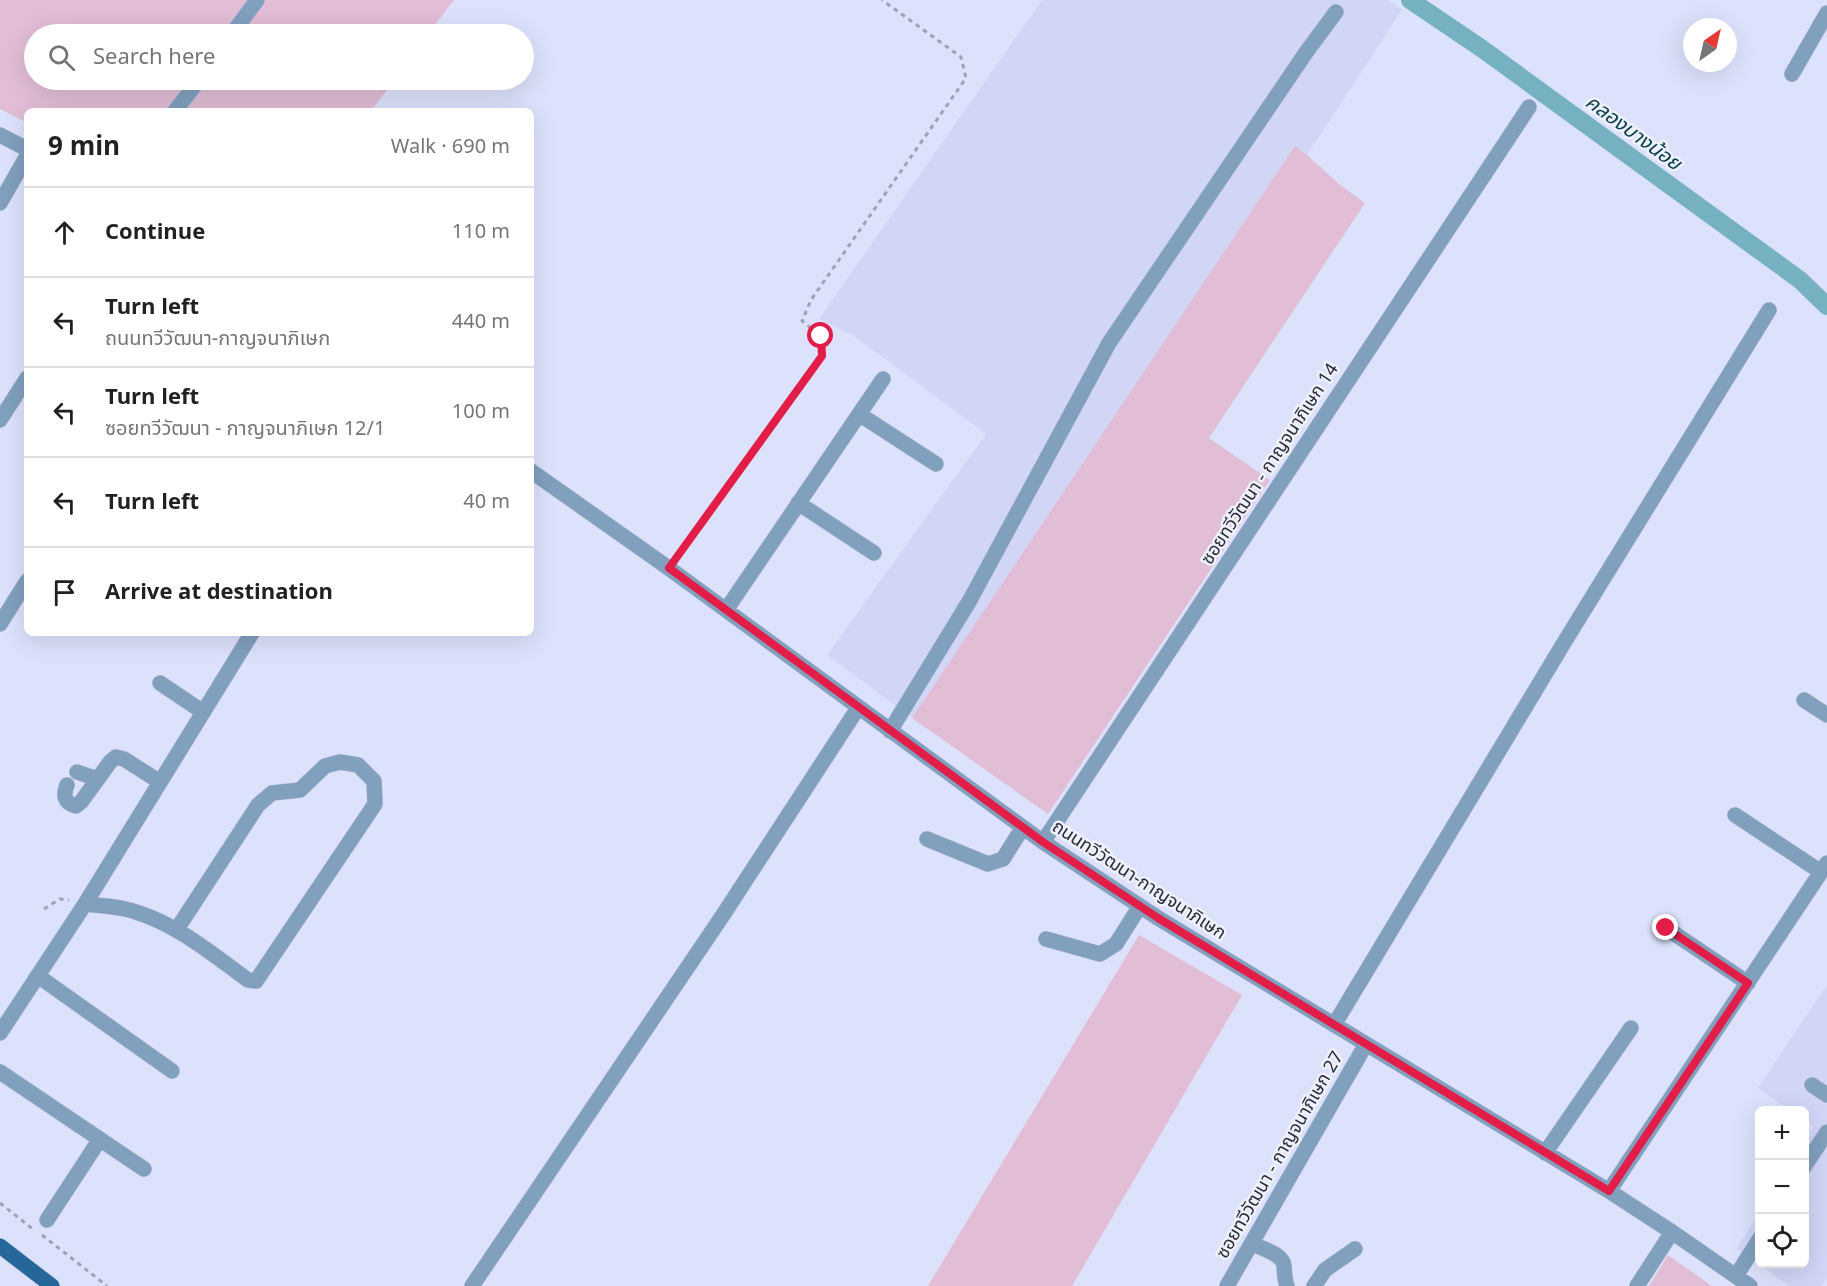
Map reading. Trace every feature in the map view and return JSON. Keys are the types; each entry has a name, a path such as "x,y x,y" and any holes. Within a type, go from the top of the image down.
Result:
{"main road":[{"path":"0,1246 52,1286"}],"street":[{"path":"239,24 257,0"},
{"path":"890,731 970,600 1109,343 1307,51 1336,12"},
{"path":"1792,74 1827,13"},
{"path":"177,108 191,90"},
{"name":"ซอยทวีวัฒนา - กาญจนาภิเษก 14","path":"1043,842 1528,106"},
{"path":"0,135 24,147"},
{"path":"0,203 24,161"},
{"path":"1334,1025 1565,640 1768,310"},
{"path":"726,610 883,379"},
{"path":"0,420 24,383"},
{"path":"859,414 936,464"},
{"name":"ถนนทวีวัฒนา-กาญจนาภิเษก","path":"534,473 669,568 1043,842 1140,906 1609,1191 1750,1286"},
{"path":"798,503 874,553"},
{"path":"0,624 24,586"},
{"path":"0,1033 86,904 250,636"},
{"path":"160,683 203,712"},
{"path":"1804,699 1827,715"},
{"path":"472,1286 723,915 858,708"},
{"path":"67,784 64,792 65,799 69,804 76,806 116,757 124,759 160,782"},
{"path":"86,904 135,911 177,929 248,980 256,981 375,804 374,781 358,765 340,762 325,766 300,790 272,793 258,805 177,929"},
{"path":"77,772 98,779"},
{"path":"1609,1191 1824,868 1735,814"},
{"path":"927,839 988,864 1004,859 1023,827"},
{"path":"1046,939 1100,954 1116,944 1140,906"},
{"path":"1666,928 1748,983"},
{"path":"38,976 172,1071"},
{"path":"1545,1153 1630,1028"},
{"name":"ซอยทวีวัฒนา - กาญจนาภิเษก 27","path":"1227,1286 1366,1044"},
{"path":"0,1072 144,1169"},
{"path":"1812,1085 1827,1095"},
{"path":"1809,1160 1827,1132"},
{"path":"46,1220 100,1139"},
{"path":"1637,1286 1672,1232"},
{"path":"1253,1244 1280,1257 1284,1263 1287,1286"},
{"path":"1736,1276 1755,1246"},
{"path":"1314,1286 1325,1270 1355,1249"}],"path":[{"path":"669,568 822,356 821,336 802,321 811,300 966,78 961,57 882,0"},
{"path":"44,909 60,899 86,904"},
{"path":"0,1203 107,1286"}],"shaded area":[{"path":"0,0 454,0 436,24 24,24 24,90 387,90 373,108 24,108 24,121 0,109"},
{"path":"1042,0 1388,0 1402,10 1307,155 1295,147 912,718 827,655 986,434 854,336 819,319"},
{"path":"1295,146 1340,185 1365,203 1209,438 1270,480 1048,814 912,718"},
{"path":"1139,935 1242,995 1072,1286 928,1286"},
{"path":"1827,985 1827,1278 1821,1286 1789,1286 1764,1268 1809,1268 1809,1136 1814,1127 1809,1123 1809,1106 1784,1106 1758,1088"},
{"path":"1755,1219 1755,1261 1737,1248"},
{"path":"1668,1255 1712,1286 1649,1286"}],"waterway":[{"name":"คลองบางน้อย","path":"1410,0 1481,48 1800,280 1827,306"}],"route":[{"path":"821,336 822,356 669,568 1043,842 1158,918 1609,1191 1748,983 1666,928"}]}
